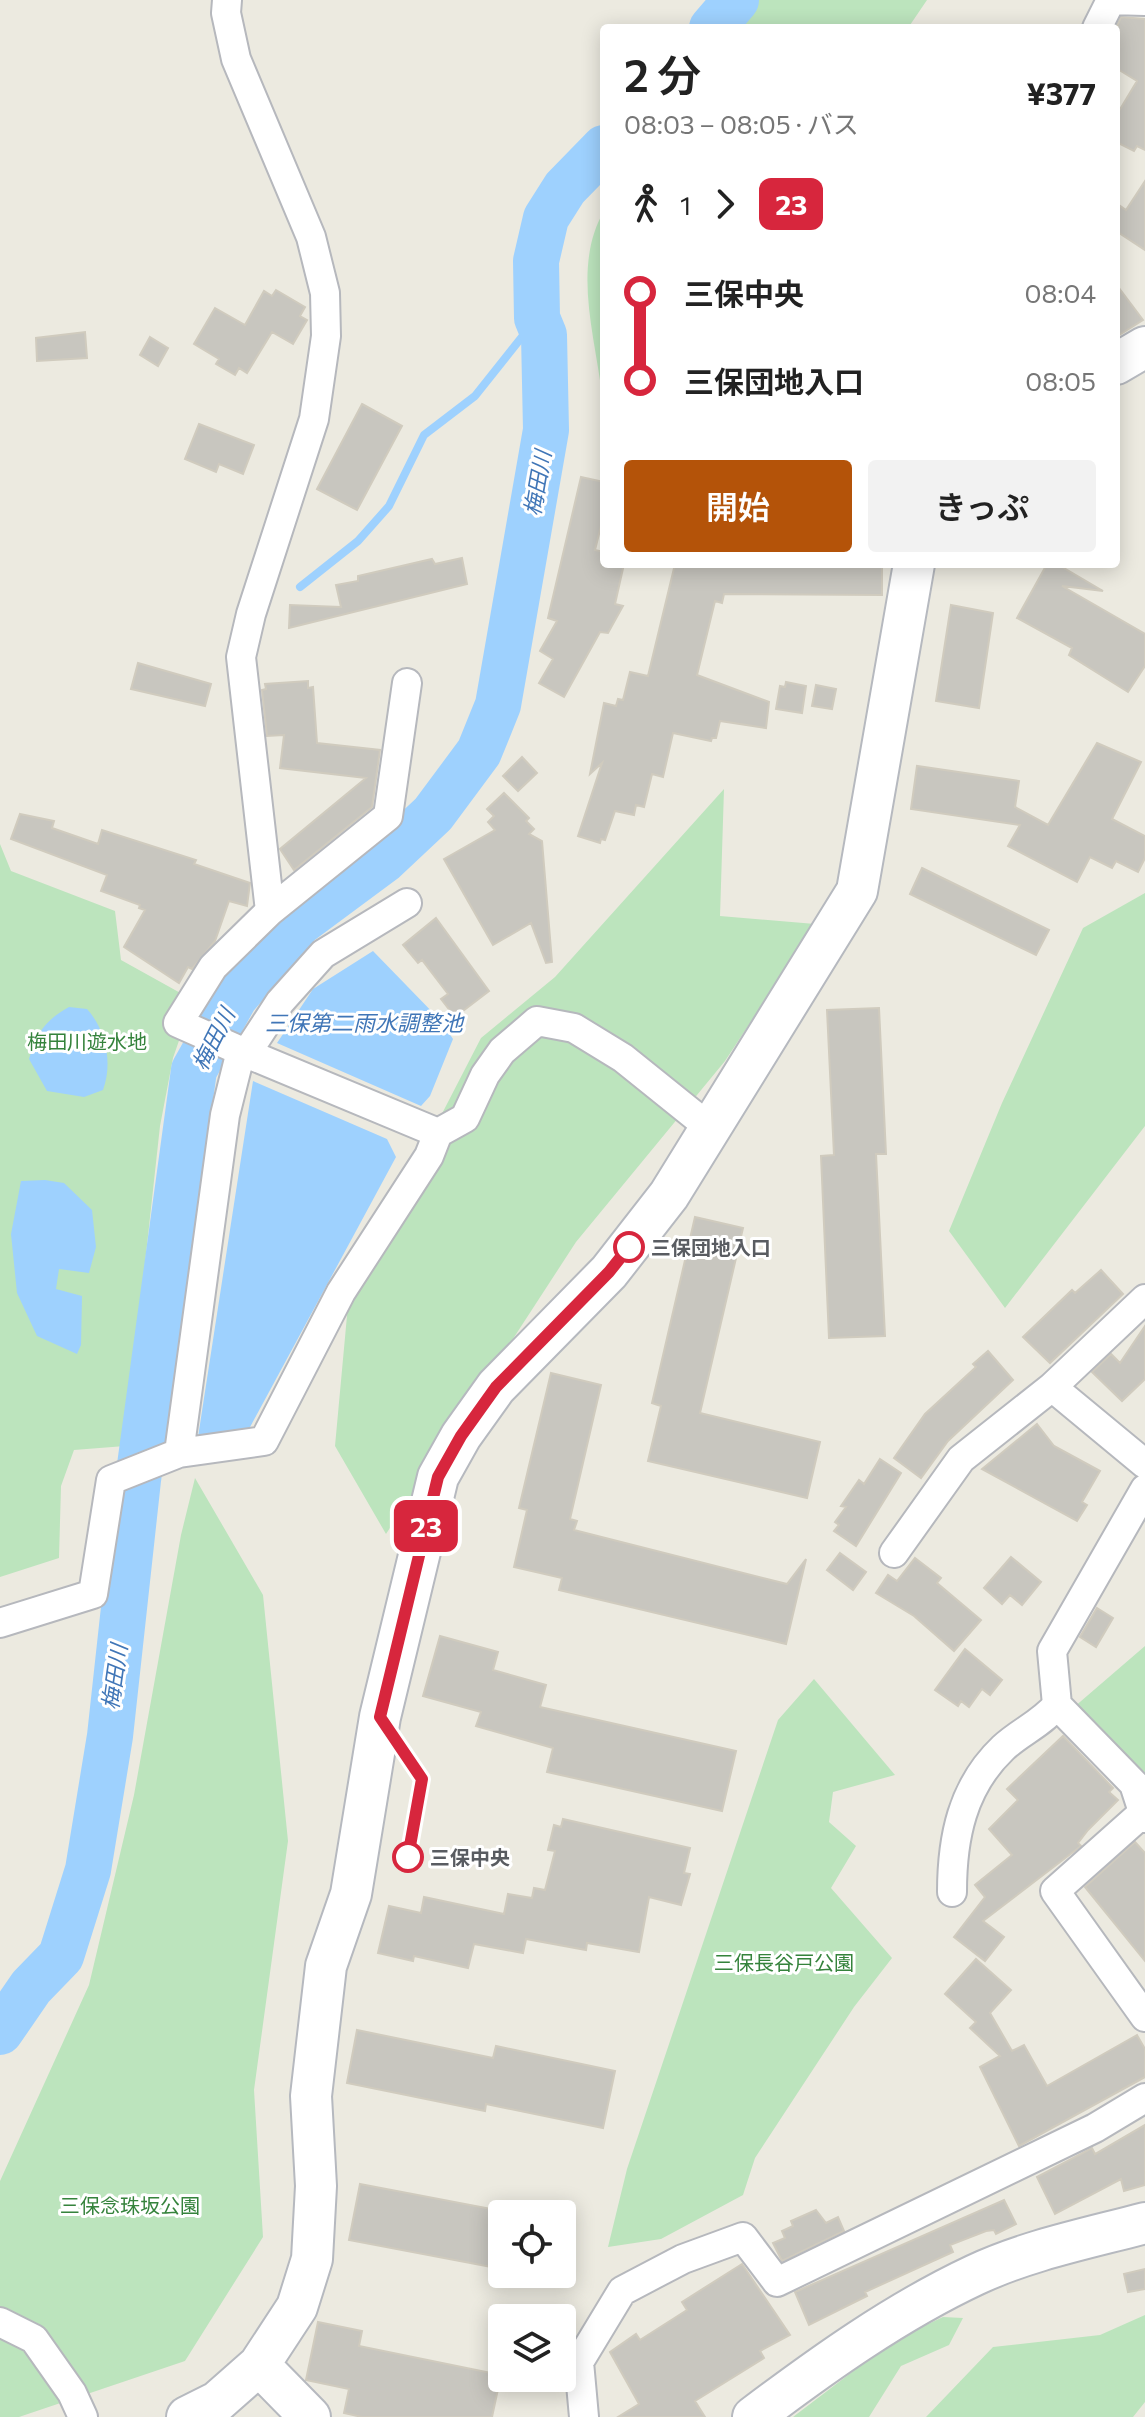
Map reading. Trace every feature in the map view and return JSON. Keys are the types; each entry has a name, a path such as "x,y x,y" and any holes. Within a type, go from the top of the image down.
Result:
{"street":[{"path":"227,0 226,13 236,59 311,237 325,293 326,336 314,419 251,614 241,657 270,911"},
{"path":"1099,24 1111,0 1145,1"},
{"path":"1120,362 1145,347"},
{"path":"187,2417 217,2402 259,2365 297,2307 312,2259 316,2186 311,2096 326,1966 351,1894 380,1717 438,1477 461,1436 496,1387 609,1272 669,1195 857,891 913,568"},
{"path":"407,683 388,816 270,911 213,967 178,1023 240,1052 438,1133"},
{"path":"176,1454 225,1115 240,1052 323,954 407,903"},
{"path":"0,1623 93,1594 111,1480 176,1454 264,1441 341,1292 429,1156 438,1133 465,1118 485,1075 502,1051 537,1021 574,1028 623,1058 710,1128"},
{"path":"894,1553 961,1459 1052,1387 1145,1299"},
{"path":"1052,1387 1145,1464"},
{"path":"1145,1489 1052,1651 1057,1705 1134,1784 1144,1814 1055,1891 1145,2017"},
{"path":"952,1892 952,1850 962,1811 983,1769 1005,1746 1045,1719 1057,1705"},
{"path":"584,2417 579,2362 622,2291 683,2259 743,2237 777,2282 1095,2128 1145,2098"},
{"path":"753,2417 855,2344 976,2274 1070,2242 1145,2223"},
{"path":"0,2322 34,2339 72,2393 83,2417"},
{"path":"259,2365 310,2417"}],"green space":[{"path":"727,0 927,0 911,24 712,24"},
{"path":"600,219 600,382 587,278 594,232"},
{"path":"724,789 720,916 815,924 725,1061 576,1242 386,1534 335,1446 349,1294 481,1038 555,977"},
{"name":"梅田川遊水地","path":"0,844 11,871 115,911 121,960 193,1000 173,1058 160,1126 125,1446 74,1450 61,1486 59,1558 0,1577"},
{"path":"1145,893 1145,1126 1005,1308 949,1231 1002,1103 1083,928"},
{"name":"三保念珠坂公園","path":"195,1478 263,1595 288,1841 254,2090 263,2237 185,2361 19,2417 0,2417 0,2181 89,1985 134,1795 181,1535"},
{"path":"1145,1646 1145,1785 1073,1708"},
{"name":"三保長谷戸公園","path":"814,1679 895,1775 833,1792 829,1822 856,1846 831,1888 892,1958 854,2007 755,2158 743,2195 661,2239 608,2247 627,2169 778,1720"},
{"path":"1145,2315 1145,2402 1133,2417 926,2417 993,2347 1100,2335"},
{"path":"943,2317 963,2318 949,2345 901,2366 869,2417 793,2417 894,2340"}],"water":[{"name":"三保第二雨水調整池","path":"373,951 441,1021 453,1039 430,1096 421,1106 277,1043 313,989"},
{"path":"69,1007 87,1009 99,1027 106,1047 107,1069 103,1090 84,1097 47,1091 29,1059 43,1028"},
{"path":"253,1081 387,1139 396,1157 249,1429 198,1437"},
{"path":"21,1181 64,1183 92,1210 96,1247 89,1273 59,1269 56,1289 82,1296 81,1345 77,1354 37,1336 17,1293 11,1234"}],"building":[{"path":"1121,17 1145,19 1145,150 1137,146 1134,151 1120,144 1120,109 1137,81 1120,70 1118,24"},
{"path":"1145,181 1145,250 1120,234 1120,206 1126,210"},
{"path":"1120,289 1143,320 1120,334"},
{"path":"276,290 305,307 300,316 307,320 293,344 272,332 247,373 239,368 235,375 216,364 219,359 194,344 215,308 245,325 264,291 272,296"},
{"path":"85,332 87,358 37,361 36,338"},
{"path":"150,337 168,348 158,366 140,355"},
{"path":"362,404 402,426 357,510 317,489"},
{"path":"199,424 254,445 243,474 219,464 216,472 185,459"},
{"path":"581,477 600,481 600,530 595,550 600,551 600,568 623,568 615,604 623,606 608,633 600,632 564,697 539,683 553,659 540,651 557,621 548,618"},
{"path":"462,558 467,584 289,628 290,605 341,607 336,585 358,581 358,576 432,559 435,564"},
{"path":"674,568 882,568 882,595 724,594 722,603 715,601 697,675 769,702 766,728 720,721 716,738 711,741 673,733 663,777 652,774 644,807 636,805 634,815 615,811 605,840 601,839 600,843 578,836 602,763 590,774 604,703 616,706 618,699 623,700 630,672 648,676"},
{"path":"1045,568 1064,568 1103,591 1062,586 1145,634 1145,666 1128,692 1069,655 1072,648 1017,618"},
{"path":"951,605 993,613 979,708 936,701"},
{"path":"138,663 211,684 205,706 131,689"},
{"path":"308,681 308,688 313,687 317,743 380,750 372,807 294,870 280,849 366,778 280,768 284,735 267,736 262,690 266,689 265,684"},
{"path":"786,682 806,686 802,713 776,709 780,686 785,687"},
{"path":"816,685 836,689 832,709 812,706"},
{"path":"1097,743 1141,762 1112,819 1145,836 1145,858 1138,872 1116,861 1112,868 1090,857 1077,882 1008,846 1020,825 911,809 917,766 1019,781 1015,807 1048,825"},
{"path":"522,757 537,773 518,791 503,776"},
{"path":"504,793 529,818 526,821 534,829 529,834 542,841 552,962 546,963 531,923 493,945 444,859 495,830 488,822 494,816 487,809"},
{"path":"20,814 54,821 52,828 98,844 102,830 196,860 194,864 250,883 247,906 229,901 215,941 192,969 188,967 179,983 124,947 145,910 139,908 140,905 101,891 107,875 11,839"},
{"path":"922,868 1049,930 1036,955 910,894"},
{"path":"436,918 489,991 455,1017 441,999 448,994 422,960 418,963 403,945"},
{"path":"879,1008 886,1154 876,1154 885,1336 829,1338 821,1156 834,1155 827,1010"},
{"path":"695,1217 743,1228 700,1413 820,1442 807,1498 648,1461 661,1406 652,1403"},
{"path":"1101,1270 1123,1294 1050,1363 1023,1337 1072,1290 1075,1293"},
{"path":"1145,1326 1145,1379 1122,1401 1092,1372 1111,1354 1120,1363"},
{"path":"988,1351 1013,1380 948,1441 921,1478 894,1458 925,1414 976,1367 973,1364"},
{"path":"551,1373 601,1385 570,1519 577,1521 574,1530 787,1584 806,1559 786,1644 559,1590 562,1578 514,1567 527,1510 519,1508"},
{"path":"1037,1424 1054,1446 1100,1471 1082,1502 1087,1505 1077,1521 982,1469"},
{"path":"880,1459 901,1473 856,1546 834,1531 839,1525 835,1522 846,1507 841,1506 859,1480 864,1484"},
{"path":"840,1553 866,1572 853,1590 827,1570"},
{"path":"1011,1557 1041,1582 1022,1605 1010,1595 1002,1604 984,1588"},
{"path":"915,1558 941,1578 937,1583 981,1620 954,1651 914,1616 876,1593 888,1575 897,1581"},
{"path":"1097,1608 1113,1618 1096,1647 1080,1637"},
{"path":"440,1636 498,1652 493,1670 546,1685 540,1707 736,1751 722,1811 547,1772 553,1748 476,1726 481,1712 423,1696"},
{"path":"965,1649 1002,1680 990,1695 982,1689 969,1707 961,1701 958,1706 935,1690"},
{"path":"1063,1736 1113,1788 1109,1792 1118,1800 1088,1830 1078,1843 1081,1846 983,1921 1004,1937 985,1961 954,1937 985,1897 975,1885 1012,1855 989,1829 1018,1800 1007,1789"},
{"path":"563,1819 690,1848 684,1873 690,1874 681,1905 649,1897 639,1952 587,1943 586,1950 526,1939 523,1953 474,1944 468,1968 414,1956 413,1961 378,1953 389,1906 421,1913 424,1897 504,1914 508,1894 532,1898 534,1888 545,1890 555,1851 548,1850 554,1825 561,1827"},
{"path":"1135,1842 1145,1853 1145,1961 1085,1887"},
{"path":"976,1959 1011,1990 990,2013 1012,2051 1024,2045 1047,2086 1137,2035 1145,2049 1145,2077 1019,2146 980,2067 1000,2056 970,2028 976,2022 945,1994"},
{"path":"357,2030 493,2058 496,2046 615,2071 603,2128 486,2104 485,2111 347,2083"},
{"path":"1145,2125 1145,2185 1124,2191 1121,2179 1055,2214 1037,2177 1092,2148 1095,2154"},
{"path":"360,2184 488,2208 488,2266 349,2240"},
{"path":"1004,2200 1016,2224 996,2234 994,2230 986,2231 950,2245 953,2252 865,2292 867,2296 809,2325 795,2292"},
{"path":"816,2210 826,2223 838,2217 844,2231 782,2261 773,2243 785,2238 782,2231 793,2226 791,2221"},
{"path":"742,2264 790,2335 760,2351 764,2358 695,2401 705,2417 618,2417 639,2404 610,2352 636,2334 640,2340 687,2310 682,2302"},
{"path":"1145,2269 1145,2289 1128,2292 1124,2274"},
{"path":"318,2322 362,2331 359,2346 488,2372 488,2392 497,2392 492,2417 362,2417 344,2413 349,2389 306,2380"}],"waterway":[{"name":"梅田川","path":"715,24 736,0"},
{"name":"梅田川","path":"0,2032 31,1987 61,1956 88,1870 110,1736 138,1480 194,1070 235,997 299,923 384,860 433,814 479,752 498,705 546,430 544,335 537,318 536,261 546,218 565,188 600,152"},
{"path":"300,587 358,541 389,506 424,435 475,396 537,318"}],"bus line":[{"name":"23","path":"408,1857 422,1779 380,1717 438,1477 461,1436 496,1387 609,1272 629,1247"}],"place":[{"name":"三保団地入口","path":"629,1247"},
{"name":"三保中央","path":"408,1857"}]}
